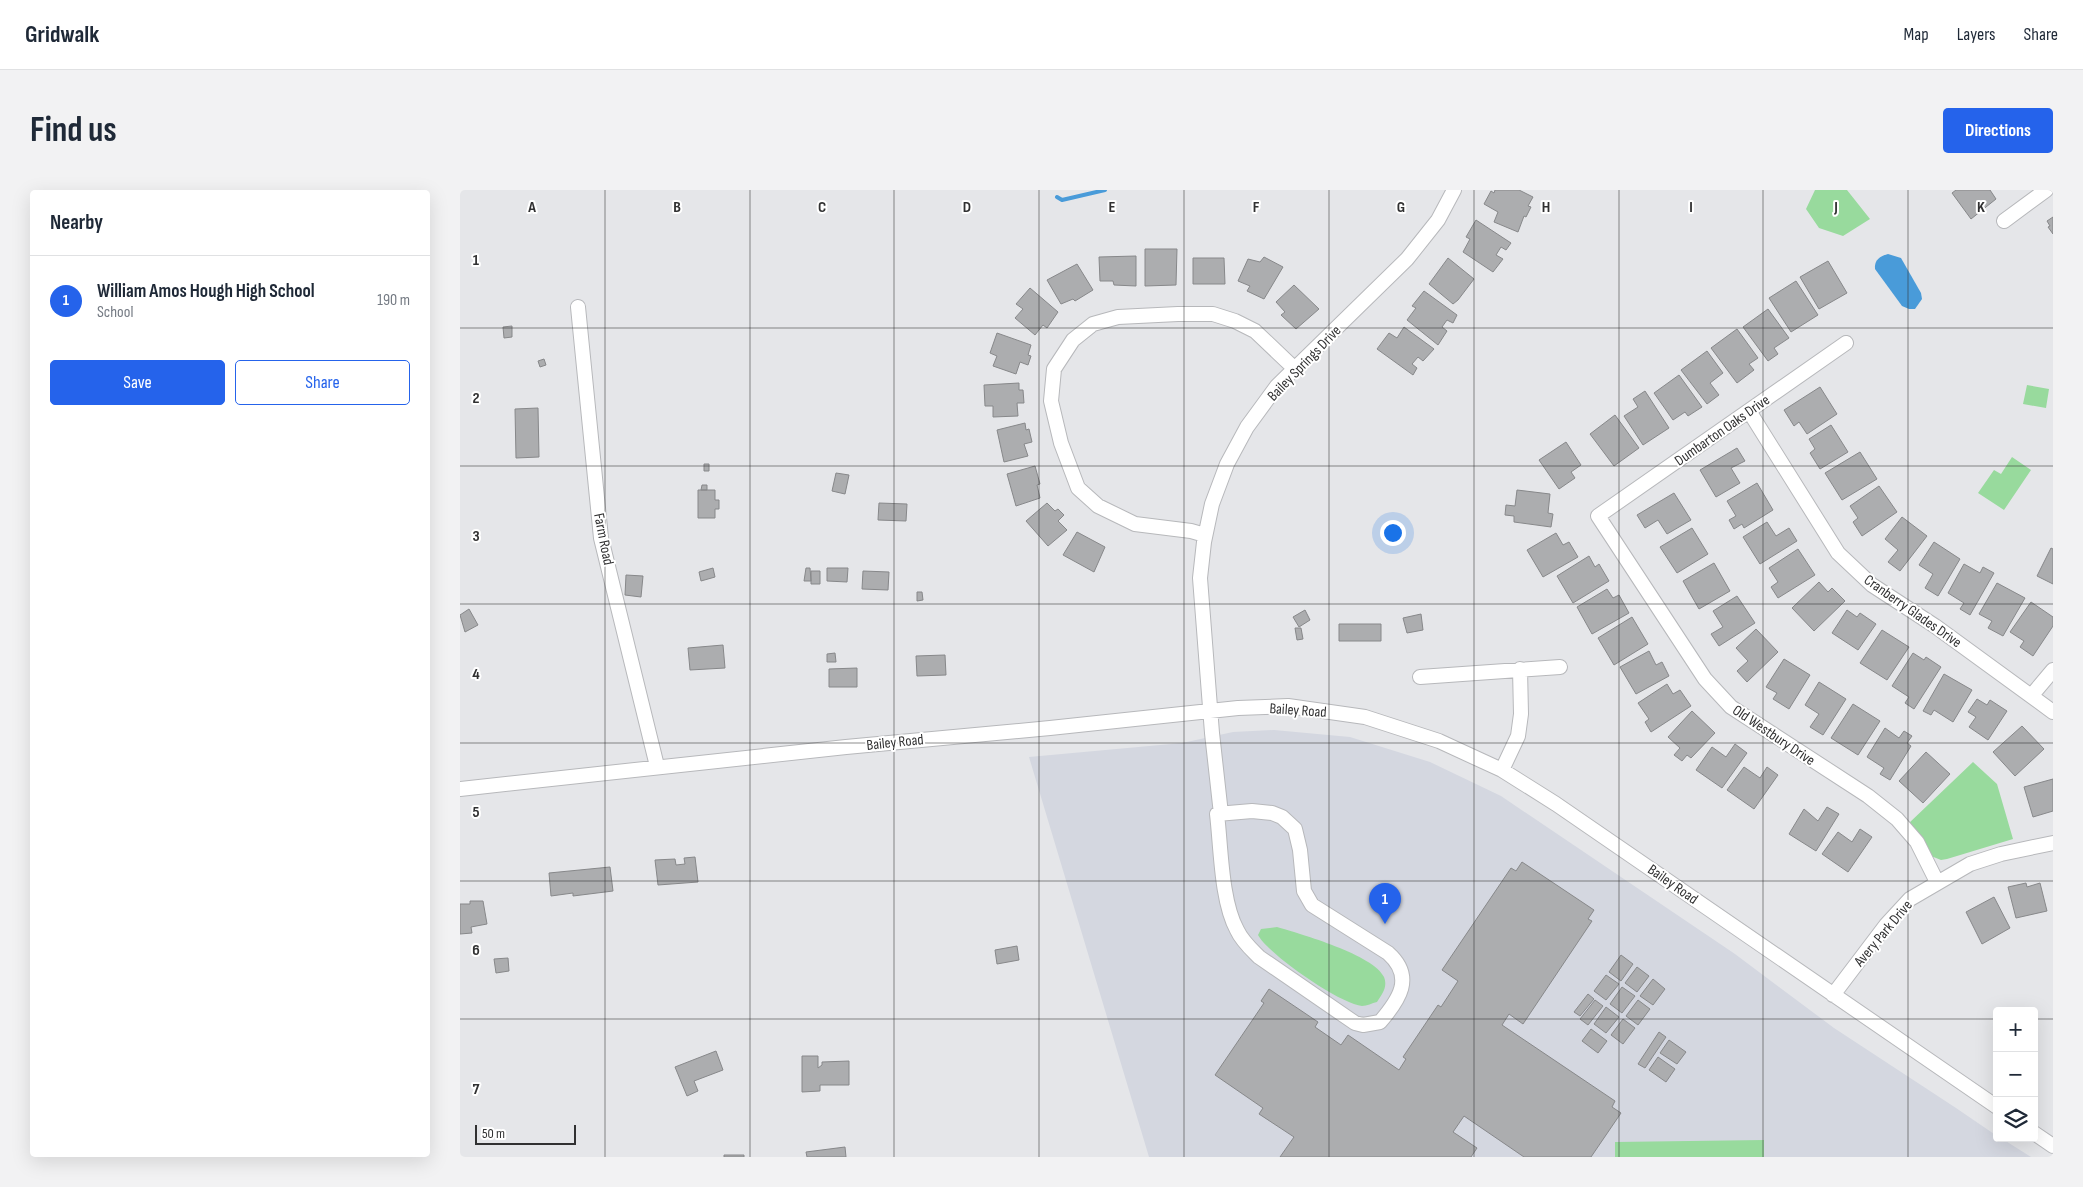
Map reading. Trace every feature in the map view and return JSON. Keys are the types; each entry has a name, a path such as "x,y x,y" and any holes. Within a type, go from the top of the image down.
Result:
{"street":[{"name":"Bailey Springs Drive","path":"1221,814 1263,812 1282,817 1298,836 1302,879 1307,899 1312,905 1388,954 1398,963 1402,972 1402,989 1380,1022 1363,1025 1355,1023 1259,957 1246,944 1236,929 1229,910 1224,877 1218,814 1221,814 1210,712 1200,578 1212,504 1227,464 1248,427 1272,393 1407,259 1438,220 1454,190"},
{"path":"2004,221 2046,190"},
{"name":"Farm Road","path":"578,307 601,538 657,766"},
{"path":"1206,535 1191,531 1135,524 1098,506 1078,488 1061,443 1051,401 1054,369 1073,340 1093,324 1118,317 1213,314 1255,331 1296,370"},
{"name":"Dumbarton Oaks Drive","path":"1598,516 1846,343"},
{"name":"Cranberry Glades Drive","path":"1749,411 1838,553 1872,585 1935,626 2053,712"},
{"name":"Old Westbury Drive","path":"1598,516 1712,686 1731,707 1868,796 1897,820 1917,842 1937,882"},
{"path":"1420,677 1560,666"},
{"path":"1502,770 1518,736 1521,714 1520,670"},
{"path":"2032,695 2053,670"},
{"name":"Bailey Road","path":"460,789 657,766 1238,708 1288,706 1365,717 1440,741 1502,770 1556,804 1993,1104"},
{"name":"Avery Park Drive","path":"1834,995 1886,925 1910,899 1970,864 2001,854 2053,844"},
{"path":"2038,1136 2053,1146"}],"shaded area":[{"path":"1274,730 1350,737 1430,762 1501,796 1735,954 1834,1028 1993,1133 1993,1142 2007,1142 2031,1157 1149,1157 1029,757 1182,743 1233,732"}],"green space":[{"path":"1815,190 1847,190 1870,219 1843,236 1819,228 1806,209"},
{"path":"2027,385 2049,389 2046,408 2023,404"},
{"path":"2012,457 2031,470 2004,510 1978,493 1994,470 2001,474"},
{"path":"1973,762 1997,784 2013,839 1941,860 1931,856 1908,824"},
{"path":"1277,927 1336,946 1352,953 1378,969 1384,977 1385,984 1384,990 1377,1002 1366,1006 1352,1003 1338,997 1305,977 1275,954 1258,935 1261,929"},
{"path":"1764,1140 1764,1157 1615,1157 1615,1142"}],"water":[{"path":"1888,254 1901,258 1921,293 1922,299 1915,309 1902,306 1875,269 1875,263 1878,259"}],"building":[{"path":"1495,190 1519,190 1533,197 1528,206 1531,207 1526,217 1524,216 1518,232 1494,222 1498,212 1484,204 1491,191 1494,193"},
{"path":"1956,190 1990,190 1996,199 1971,219 1952,193"},
{"path":"2053,217 2053,234 2048,227 2050,226 2047,221"},
{"path":"1476,220 1511,243 1506,250 1501,247 1496,255 1503,259 1493,272 1463,252 1470,239 1466,237"},
{"path":"1145,249 1177,249 1176,285 1145,286"},
{"path":"1136,256 1136,286 1114,285 1113,281 1100,281 1099,257"},
{"path":"1264,257 1283,267 1264,299 1247,291 1250,286 1238,281 1248,259 1260,262"},
{"path":"1193,258 1224,258 1225,284 1193,284"},
{"path":"1448,258 1474,279 1453,304 1429,284"},
{"path":"1828,261 1847,293 1819,309 1800,277"},
{"path":"1077,264 1093,290 1075,301 1073,299 1061,304 1047,280"},
{"path":"1796,281 1818,315 1791,332 1769,298"},
{"path":"1294,285 1319,309 1296,329 1281,315 1285,312 1276,302"},
{"path":"1030,288 1058,312 1047,328 1043,325 1035,335 1015,318 1023,309 1016,304"},
{"path":"1424,291 1457,315 1453,323 1447,320 1442,327 1447,331 1438,345 1407,320 1416,308 1412,306"},
{"path":"1768,309 1789,338 1774,348 1778,354 1768,361 1743,327"},
{"path":"512,326 512,337 504,338 503,327"},
{"path":"1404,327 1434,349 1423,361 1418,357 1412,364 1417,368 1413,375 1377,349 1389,333 1397,338"},
{"path":"1737,329 1758,358 1749,364 1754,370 1737,383 1711,348"},
{"path":"997,333 1031,345 1028,355 1031,356 1028,365 1020,362 1016,374 993,366 997,356 990,353"},
{"path":"1707,351 1723,373 1710,383 1719,395 1707,404 1681,370"},
{"path":"544,359 546,365 540,367 538,361"},
{"path":"1679,375 1702,407 1688,416 1685,412 1673,420 1654,393"},
{"path":"1019,383 1019,390 1023,390 1024,403 1017,403 1018,416 993,417 993,406 985,406 984,385"},
{"path":"1820,387 1837,414 1807,434 1799,422 1794,426 1784,410"},
{"path":"1645,391 1669,428 1643,445 1624,416 1638,407 1633,399"},
{"path":"538,408 539,457 516,458 515,409"},
{"path":"1615,415 1639,448 1614,466 1590,434"},
{"path":"1025,423 1026,430 1029,429 1032,442 1024,444 1028,456 1004,462 997,430"},
{"path":"1831,425 1848,452 1820,469 1810,453 1815,449 1809,439"},
{"path":"1566,442 1581,465 1571,472 1575,478 1559,489 1539,460"},
{"path":"1737,448 1745,461 1731,468 1740,483 1716,497 1700,470"},
{"path":"1860,452 1877,479 1842,500 1825,473"},
{"path":"704,464 709,464 709,471 704,471"},
{"path":"1035,466 1040,484 1037,485 1040,498 1016,506 1007,474"},
{"path":"836,473 849,475 845,494 832,491"},
{"path":"1757,483 1773,510 1744,528 1742,524 1734,529 1729,520 1736,516 1727,501"},
{"path":"702,485 707,485 707,490 701,490"},
{"path":"1879,486 1897,512 1862,536 1853,522 1858,518 1850,506"},
{"path":"698,490 715,490 715,500 719,500 719,509 715,509 715,518 698,518"},
{"path":"1517,490 1550,494 1548,513 1553,514 1551,527 1514,522 1514,516 1505,515 1506,505 1515,506"},
{"path":"1674,493 1691,520 1667,534 1658,520 1645,528 1637,515"},
{"path":"879,503 907,504 906,521 878,520"},
{"path":"1047,503 1055,511 1058,509 1064,515 1058,521 1067,530 1048,546 1026,521"},
{"path":"1902,517 1927,536 1900,571 1888,562 1898,550 1885,539"},
{"path":"1767,522 1776,536 1789,528 1797,541 1760,564 1743,537"},
{"path":"1692,528 1708,554 1677,573 1660,547"},
{"path":"1077,532 1105,547 1094,572 1063,555"},
{"path":"1556,533 1563,545 1569,542 1578,557 1543,577 1527,550"},
{"path":"1934,542 1960,559 1938,596 1925,588 1933,574 1919,565"},
{"path":"2051,548 2053,549 2053,584 2037,576"},
{"path":"1798,549 1815,575 1778,598 1771,587 1778,582 1769,568"},
{"path":"1589,556 1595,567 1599,564 1609,581 1573,603 1557,576"},
{"path":"1714,563 1730,591 1699,609 1683,581"},
{"path":"1964,564 1980,573 1983,567 1994,573 1970,615 1960,609 1964,603 1948,593"},
{"path":"713,568 715,577 701,581 699,572"},
{"path":"806,568 810,568 811,581 804,581"},
{"path":"827,568 848,568 847,582 827,581"},
{"path":"811,571 820,571 820,584 811,584"},
{"path":"863,571 889,572 888,590 862,589"},
{"path":"626,575 643,576 641,597 625,595"},
{"path":"1819,582 1828,592 1832,588 1845,601 1814,631 1792,608"},
{"path":"1997,583 2025,598 2003,636 1988,628 1992,621 1979,614"},
{"path":"1607,589 1613,598 1619,595 1629,613 1592,634 1577,607"},
{"path":"917,592 922,592 923,600 917,601"},
{"path":"1737,596 1755,623 1719,646 1711,634 1723,627 1713,611"},
{"path":"2031,602 2053,617 2053,626 2033,656 2020,647 2024,641 2010,632"},
{"path":"469,609 478,625 465,632 460,615"},
{"path":"1305,610 1310,620 1299,627 1293,617"},
{"path":"1847,610 1857,617 1860,613 1876,624 1858,650 1832,633"},
{"path":"1421,614 1423,630 1407,633 1403,618"},
{"path":"1632,617 1648,644 1614,665 1598,638"},
{"path":"1339,624 1381,624 1381,641 1339,641"},
{"path":"1295,628 1301,628 1303,639 1297,640"},
{"path":"1756,629 1778,652 1747,682 1737,671 1748,661 1736,648"},
{"path":"1882,630 1909,647 1887,680 1860,663"},
{"path":"723,645 725,668 690,670 688,648"},
{"path":"1649,651 1656,665 1662,662 1669,676 1636,694 1620,667"},
{"path":"835,653 836,662 827,662 827,654"},
{"path":"1913,653 1924,660 1926,657 1941,667 1914,709 1905,703 1909,697 1892,686"},
{"path":"945,655 946,675 917,676 916,656"},
{"path":"1784,659 1810,675 1789,709 1773,699 1777,693 1766,687"},
{"path":"857,668 857,687 829,687 829,669"},
{"path":"1944,674 1972,690 1953,722 1934,710 1931,715 1923,711"},
{"path":"1819,682 1846,699 1823,735 1810,727 1819,714 1805,705"},
{"path":"1667,684 1673,694 1680,690 1691,706 1651,732 1645,722 1649,719 1638,703"},
{"path":"1977,699 1987,705 1990,700 2007,711 1988,740 1969,727 1976,717 1968,712"},
{"path":"1853,704 1880,721 1858,755 1831,738"},
{"path":"1692,711 1715,733 1691,758 1687,755 1682,761 1674,755 1680,748 1668,737"},
{"path":"2022,726 2044,749 2015,776 1993,752"},
{"path":"1885,728 1899,738 1904,731 1912,736 1907,743 1911,746 1890,780 1880,774 1884,768 1867,757"},
{"path":"1735,744 1747,753 1722,788 1696,770 1712,747 1726,757"},
{"path":"1926,752 1950,774 1923,803 1899,781"},
{"path":"1744,767 1760,778 1767,767 1778,775 1754,809 1727,790"},
{"path":"2053,779 2053,811 2033,817 2024,787"},
{"path":"1827,807 1839,814 1816,851 1789,834 1804,809 1818,821"},
{"path":"1860,829 1872,837 1848,872 1822,854 1838,832 1852,842"},
{"path":"695,857 698,882 658,885 655,860 675,859 676,865 685,864 684,858"},
{"path":"1522,862 1594,910 1588,919 1592,921 1523,1024 1509,1014 1502,1025 1615,1101 1612,1107 1621,1113 1591,1157 1524,1157 1464,1116 1453,1132 1477,1148 1471,1157 1280,1157 1294,1137 1259,1114 1263,1108 1215,1075 1264,1003 1261,1001 1269,989 1318,1022 1315,1027 1341,1045 1348,1035 1399,1070 1406,1059 1403,1057 1438,1005 1441,1007 1458,981 1442,970 1511,868 1516,871"},
{"path":"610,867 613,891 573,896 573,893 551,896 549,873"},
{"path":"2026,883 2027,887 2040,883 2047,911 2016,918 2008,887"},
{"path":"1994,897 2010,928 1982,944 1966,912"},
{"path":"470,901 483,901 487,924 471,927 472,933 460,934 460,904 470,904"},
{"path":"1017,946 1019,960 997,964 995,950"},
{"path":"1621,955 1633,964 1621,981 1609,972"},
{"path":"508,958 509,971 496,973 494,959"},
{"path":"1637,967 1649,976 1637,992 1625,983"},
{"path":"1606,975 1619,984 1606,1000 1594,991"},
{"path":"1653,979 1665,989 1653,1005 1640,996"},
{"path":"1622,987 1635,996 1622,1013 1610,1004"},
{"path":"1588,994 1594,999 1580,1016 1574,1012"},
{"path":"1595,1000 1603,1006 1588,1025 1580,1019"},
{"path":"1638,1000 1650,1009 1638,1025 1626,1016"},
{"path":"1606,1007 1619,1017 1606,1033 1594,1024"},
{"path":"1623,1019 1635,1028 1623,1044 1611,1035"},
{"path":"1591,1029 1607,1041 1598,1053 1582,1041"},
{"path":"1659,1032 1666,1037 1645,1068 1638,1064"},
{"path":"1669,1040 1686,1052 1677,1064 1660,1053"},
{"path":"716,1051 723,1070 694,1081 698,1091 687,1096 675,1067"},
{"path":"802,1056 818,1056 818,1068 822,1065 822,1062 849,1061 849,1085 820,1085 820,1091 802,1092"},
{"path":"1658,1057 1675,1069 1666,1082 1649,1070"},
{"path":"845,1147 846,1157 807,1157 806,1152"},
{"path":"724,1155 744,1155 744,1157 724,1157"}],"waterway":[{"path":"1057,197 1062,200 1105,190"}],"place":[{"name":"William Amos Hough High School","path":"1385,924"}]}
